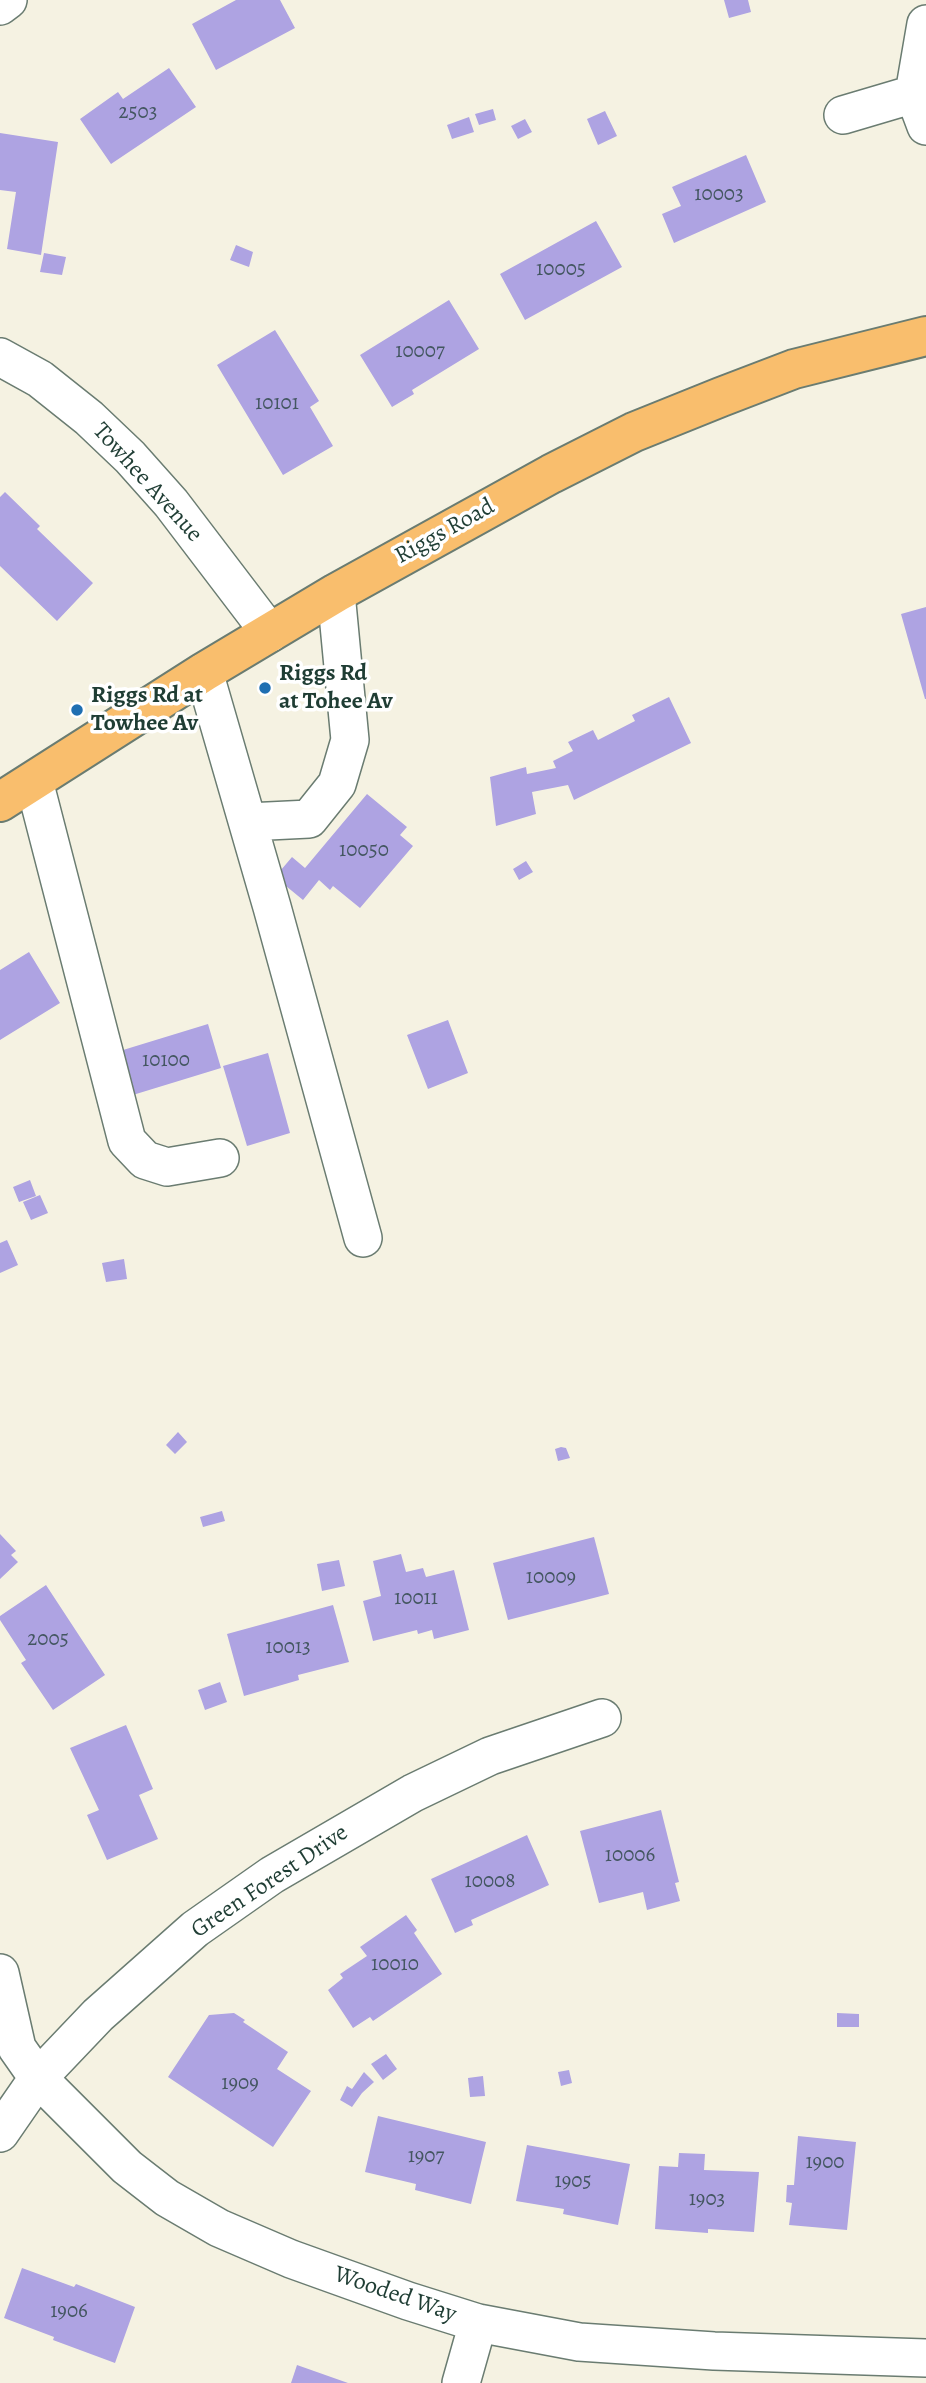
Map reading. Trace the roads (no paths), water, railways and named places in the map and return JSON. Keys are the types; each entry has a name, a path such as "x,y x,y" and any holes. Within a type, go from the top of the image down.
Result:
{"main road":[{"name":"Riggs Road","path":"0,803 204,672 336,593 551,474 634,432 794,369 926,336"}],"street":[{"path":"0,6 8,0"},
{"path":"843,115 922,103 926,24"},
{"name":"Towhee Avenue","path":"0,357 40,379 89,418 130,457 171,503 270,634"},
{"path":"248,822 309,819 337,784 350,740 336,593"},
{"path":"204,672 363,1238"},
{"path":"34,781 127,1142 145,1160 167,1167 219,1158"},
{"name":"Green Forest Drive","path":"0,2133 38,2078 99,2015 195,1929 272,1875 424,1787 490,1756 602,1718"},
{"name":"Wooded Way","path":"0,1973 17,2048 38,2078 127,2167 167,2198 219,2228 291,2259 478,2323 579,2342 714,2351 926,2358"},
{"path":"461,2383 478,2323"}],"place":[{"name":"Riggs Rd at Tohee Av","path":"265,688"},
{"name":"Riggs Rd at Towhee Av","path":"77,710"}]}
